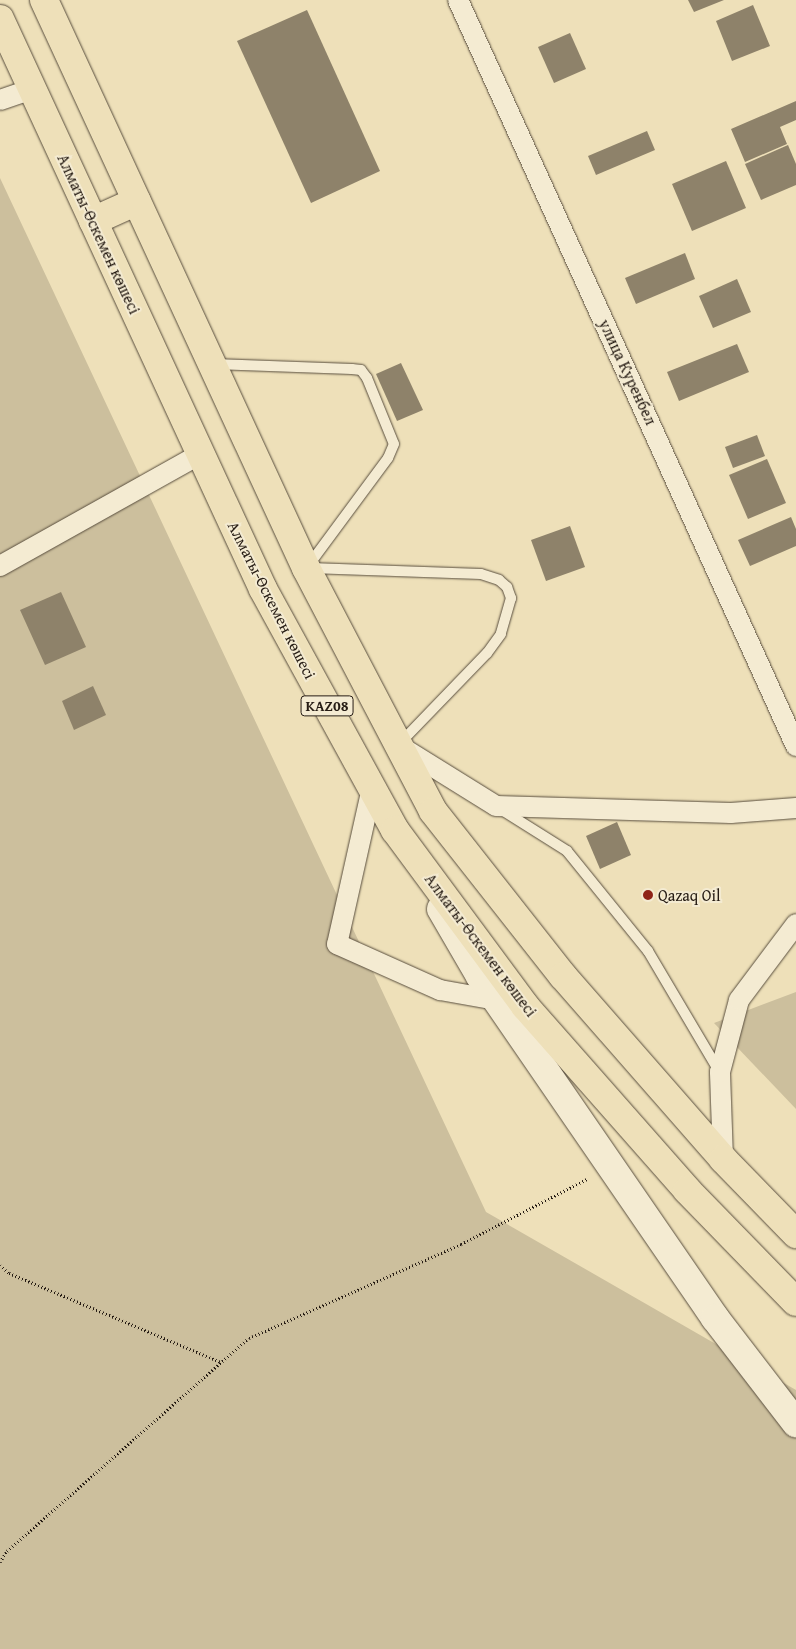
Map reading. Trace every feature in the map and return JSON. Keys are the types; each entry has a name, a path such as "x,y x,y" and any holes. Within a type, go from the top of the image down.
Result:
{"highway":[{"name":"KAZ08","path":"44,0 306,568 433,810 556,968 724,1159 796,1234"},
{"name":"Алматы-Өскемен көшесі","path":"0,19 263,589 395,830 525,1006 687,1190 796,1302"},
{"path":"93,220 137,201"}],"main road":[{"path":"395,830 496,1000 715,1318 796,1423"}],"street":[{"name":"улица Куренбел","path":"458,0 796,746"},
{"path":"0,100 32,89"},
{"path":"0,566 200,454"},
{"path":"398,745 496,806 731,813 796,808"},
{"path":"372,788 337,944 440,990 496,1000"},
{"path":"724,1159 720,1072 739,1000 796,924"}],"lane":[{"path":"212,364 352,369 361,370 367,378 394,444 388,458 306,568"},
{"path":"306,568 481,574 499,580 506,587 511,598 501,634 487,653 398,745"},
{"path":"496,806 567,851 648,951 720,1072"}],"path":[{"path":"0,1562 6,1552 249,1338 461,1244 611,1167"},
{"path":"0,1265 9,1273 222,1362"}],"shaded area":[{"path":"0,178 486,1212 796,1390 796,1649 0,1649"},
{"path":"796,992 796,1109 714,1023"}],"building":[{"path":"688,0 724,0 694,12"},
{"path":"753,5 770,46 732,61 716,21"},
{"path":"307,10 380,171 311,203 237,41"},
{"path":"570,33 586,69 554,83 538,47"},
{"path":"796,101 796,120 780,127 787,144 745,162 731,129"},
{"path":"647,131 655,150 596,175 588,156"},
{"path":"788,145 796,164 796,185 761,200 745,164"},
{"path":"726,161 746,208 692,231 672,184"},
{"path":"685,253 695,279 636,304 625,278"},
{"path":"737,279 751,312 713,328 699,296"},
{"path":"737,344 749,372 679,401 667,372"},
{"path":"401,363 423,410 397,421 376,374"},
{"path":"757,435 765,456 733,468 725,447"},
{"path":"767,459 786,503 748,519 729,475"},
{"path":"791,517 796,529 796,546 750,566 738,540"},
{"path":"570,526 585,567 546,581 531,540"},
{"path":"61,592 86,647 45,665 20,610"},
{"path":"93,686 106,715 74,730 62,701"},
{"path":"617,822 631,855 600,869 586,836"}],"place":[{"name":"Qazaq Oil","path":"648,895"}]}
